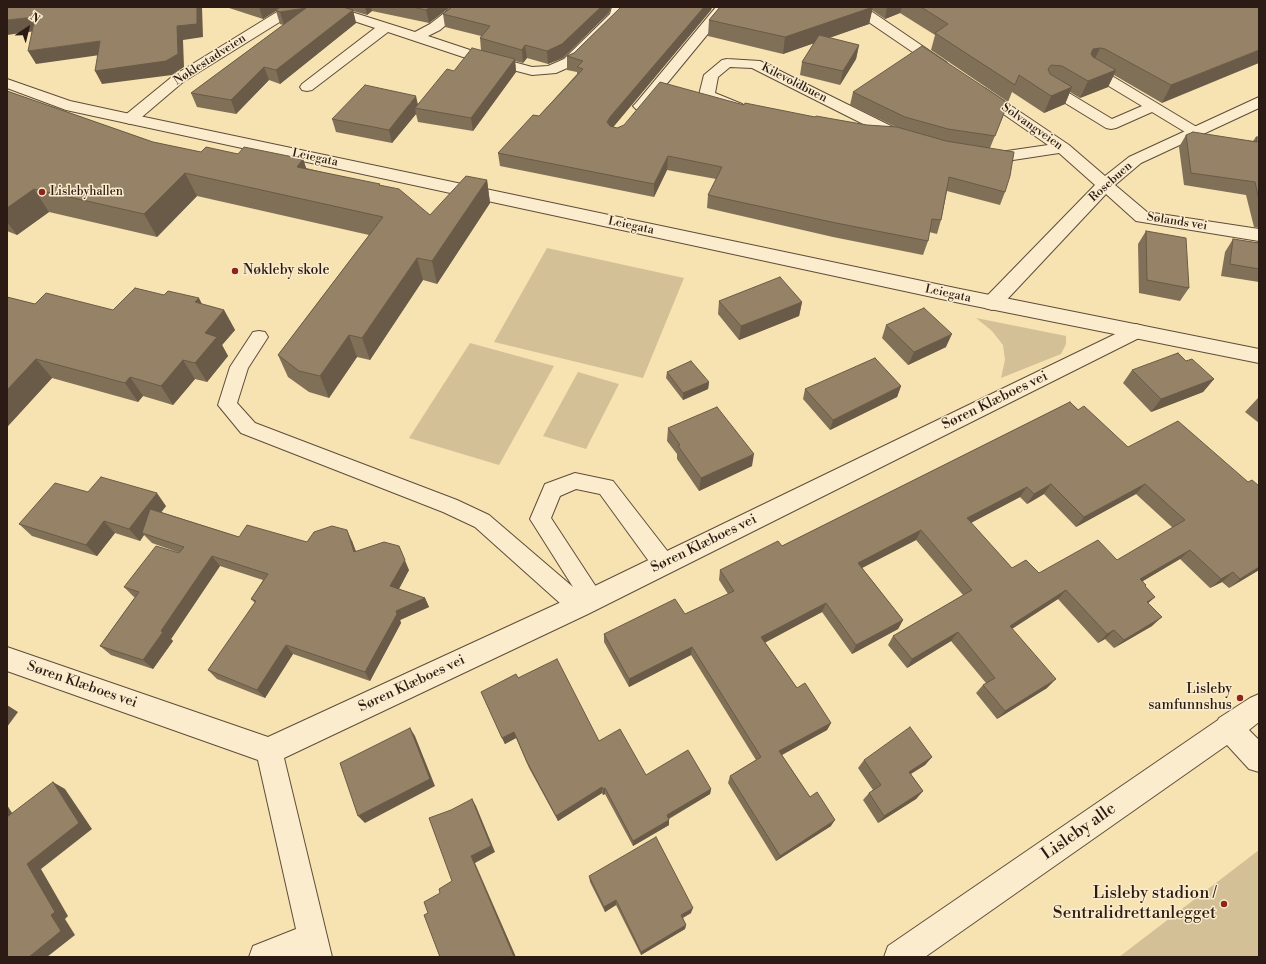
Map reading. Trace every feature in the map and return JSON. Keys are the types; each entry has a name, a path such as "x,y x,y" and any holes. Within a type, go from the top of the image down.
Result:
{"street":[{"name":"Nøklestadveien","path":"130,119 178,79 294,7"},
{"path":"314,7 342,13 468,54 532,71 551,70 569,62 616,15 619,7"},
{"path":"417,37 435,27 460,7"},
{"path":"632,116 722,7"},
{"path":"856,7 951,72"},
{"path":"307,87 386,28"},
{"name":"Kilevoldbuen","path":"749,112 707,95 711,74 727,63 755,64 894,134"},
{"name":"Leiegata","path":"7,83 66,105 130,119 180,128 992,303 1259,356"},
{"name":"Solvangveien","path":"971,85 1063,148 1105,185"},
{"name":"Rosebuen","path":"992,303 1105,185 1135,160 1259,102"},
{"name":"Kilevoldbuen","path":"856,130 894,134 922,142"},
{"path":"971,153 1000,157 1063,148"},
{"name":"Sølands vei","path":"1105,185 1142,217 1259,235"},
{"name":"Søren Klæboes vei","path":"7,659 270,751 586,603 1136,331"},
{"name":"Lisleby alle","path":"899,957 1228,727 1259,707"},
{"path":"1228,727 1259,759"},
{"path":"264,957 314,947 270,751"}],"lane":[{"path":"1092,70 1195,132"},
{"path":"1049,87 1111,124 1152,107"},
{"path":"259,337 239,367 228,405 248,428 450,506 482,521 586,603"},
{"path":"586,603 540,519 552,490 575,481 606,486 664,564"}],"shaded area":[{"path":"547,248 684,278 643,378 494,342"},
{"path":"976,318 1066,336 1066,344 1061,354 1001,378 1005,360 1003,345 992,331"},
{"path":"470,343 554,366 499,465 409,438"},
{"path":"578,372 619,384 586,449 543,436"},
{"name":"Lisleby stadion / Sentralidrettanlegget","path":"1259,850 1259,957 1119,957"}],"building":[{"path":"7,7 197,7 197,24 177,26 178,54 166,61 95,71 100,41 28,51 35,17 7,20"},
{"path":"281,7 343,7 353,10 276,70 264,67 231,100 191,93 306,8 280,12 275,10"},
{"path":"412,7 430,7 426,10"},
{"path":"452,7 601,7 562,44 547,51 525,45 522,50 480,38 490,26 443,14"},
{"path":"621,7 704,7 610,117 607,122 610,126 617,128 624,125 660,82 744,105 745,103 815,117 867,125 897,127 946,141 1014,152 1010,176 1005,192 949,177 941,220 932,219 928,241 836,223 708,195 722,167 668,156 654,184 498,153 533,115 539,116 583,69 577,67 583,61 567,56 574,53"},
{"path":"720,7 873,7 785,37 709,20"},
{"path":"921,7 1259,7 1259,50 1171,85 1105,49 1093,49 1091,54 1093,57 1116,70 1088,81 1062,66 1051,65 1048,69 1050,74 1072,87 1051,96 1019,75 1015,85 935,33 948,24"},
{"path":"819,35 859,45 843,71 802,62"},
{"path":"922,46 1008,103 995,136 948,129 905,117 853,92"},
{"path":"472,48 515,59 471,118 415,108 447,69 454,71"},
{"path":"365,85 416,96 389,130 332,119"},
{"path":"7,91 153,142 201,152 206,147 238,154 244,147 303,159 297,167 399,189 430,215 466,176 487,180 432,261 417,258 362,338 349,335 320,376 299,371 278,355 383,217 185,173 144,214 34,189 7,208"},
{"path":"1193,132 1257,142 1256,137 1259,137 1259,200 1255,182 1191,173 1186,135"},
{"path":"1146,231 1186,238 1189,288 1147,280"},
{"path":"1233,239 1259,243 1259,269 1230,264"},
{"path":"780,277 802,302 741,326 719,301"},
{"path":"135,288 164,295 168,291 199,298 195,302 224,310 205,333 217,337 195,363 183,360 161,386 130,377 125,383 36,359 7,390 7,297 35,304 46,293 113,310"},
{"path":"924,308 952,334 914,352 886,325"},
{"path":"1178,353 1186,361 1192,359 1214,379 1161,399 1132,370"},
{"path":"875,358 901,386 833,420 805,389"},
{"path":"691,361 709,382 683,393 667,372"},
{"path":"1070,402 1078,410 1084,406 1128,447 1178,421 1248,482 1252,480 1259,486 1259,567 1240,579 1233,572 1221,579 1190,550 1140,579 1155,597 1147,602 1162,617 1124,640 1114,630 1107,634 1066,590 1010,626 1056,679 1005,711 983,685 995,678 958,632 912,659 893,636 972,590 921,530 858,563 903,620 856,645 826,603 761,637 797,688 805,683 831,723 779,751 810,797 817,792 835,820 780,856 730,776 761,757 692,647 629,679 604,634 675,599 685,614 734,591 720,570 778,541 782,546","holes":["1051,484 1084,517 1145,484 1185,520 1117,560 1098,540 1039,573 1026,560 1012,568 967,518 1027,487 1034,494"]},
{"path":"717,407 754,454 701,478 678,446 680,445 668,428"},
{"path":"101,477 157,493 129,529 104,521 86,545 19,524 55,483 88,492"},
{"path":"150,509 239,537 247,525 307,542 314,532 332,526 347,530 354,552 384,542 399,546 405,560 390,586 425,598 396,611 397,614 365,672 286,645 257,690 208,670 256,601 251,599 268,574 212,556 143,660 100,646 139,592 124,587 156,546 179,553 184,547 142,533"},
{"path":"557,659 599,741 620,729 646,775 688,750 711,789 667,815 669,820 633,841 605,788 603,789 602,787 556,816 527,762 514,732 502,738 481,692 516,674 518,678"},
{"path":"910,727 932,757 909,772 923,791 884,816 869,793 881,785 864,760"},
{"path":"410,728 430,779 358,816 340,763"},
{"path":"53,782 79,823 27,864 55,912 51,915 61,931 29,957 7,957 7,817"},
{"path":"472,799 491,846 471,856 514,957 440,957 424,915 428,913 424,902 440,893 439,889 452,881 429,818 451,810"},
{"path":"656,837 693,908 681,915 686,925 641,952 616,900 604,907 589,876"}],"place":[{"name":"Lislebyhallen","path":"42,192"},
{"name":"Nøkleby skole","path":"235,271"},
{"name":"Lisleby samfunnshus","path":"1240,698"},
{"name":"Lisleby stadion / Sentralidrettanlegget","path":"1224,904"}]}
